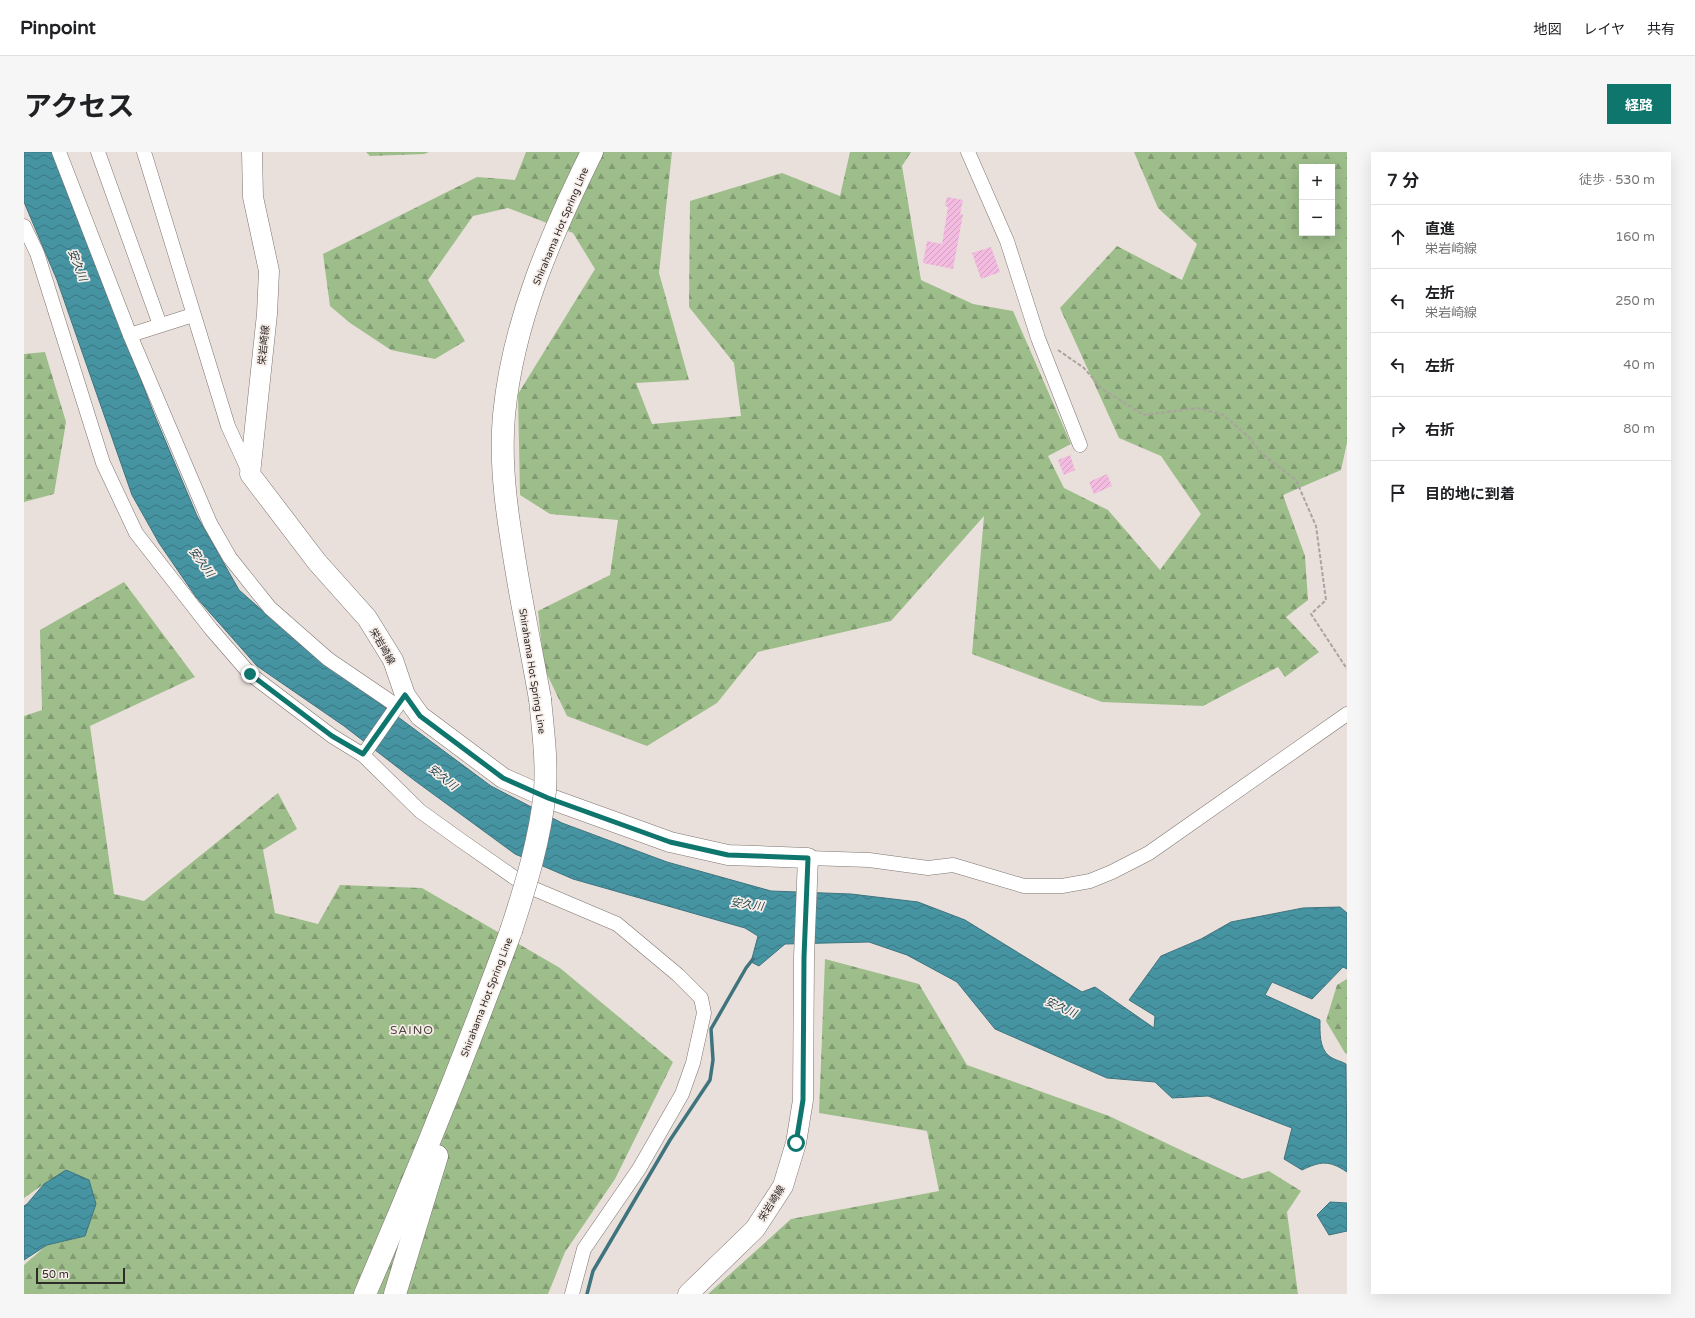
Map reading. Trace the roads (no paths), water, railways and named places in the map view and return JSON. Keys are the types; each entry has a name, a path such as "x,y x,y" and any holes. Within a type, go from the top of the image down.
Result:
{"main road":[{"name":"栄岩崎線","path":"252,152 253,197 269,271 267,314 250,474 316,562 367,618 393,660 401,701 503,778 548,798 670,842 728,855 808,858 804,957 803,1100 796,1143 783,1186 755,1228 688,1294"},
{"name":"Shirahama Hot Spring Line","path":"365,1294 484,1004 511,931 529,874 541,820 545,790 545,763 540,699 508,517 503,448 504,416 515,349 524,315 548,247 592,152"},
{"path":"395,1294 484,1004"},
{"path":"353,1294 388,1230 448,1093"}],"street":[{"path":"59,152 130,334 210,523 230,558 270,608 328,659 401,701 365,752"},
{"path":"98,152 160,326"},
{"path":"144,152 228,426 250,474"},
{"path":"968,152 1006,241 1038,338 1080,445"},
{"path":"24,226 37,253 103,463 136,533 211,629 250,674 332,736 365,752 420,811 431,819 525,885 616,924 678,975 701,998 704,1013 693,1063 682,1094 639,1169 584,1249 572,1294"},
{"path":"130,334 193,315"},
{"path":"808,858 869,860 928,868 953,865 1024,886 1062,886 1090,881 1112,872 1149,853 1347,714"}],"water":[{"name":"安久川","path":"24,152 53,152 154,414 197,516 239,590 301,645 491,786 562,823 667,862 771,891 851,894 918,902 965,920 1082,992 1095,987 1154,1028 1155,1016 1129,1000 1161,956 1201,939 1231,922 1303,908 1340,907 1347,913 1347,969 1343,967 1312,999 1272,982 1265,995 1320,1020 1323,1049 1329,1056 1346,1064 1347,1172 1335,1165 1325,1163 1302,1170 1284,1159 1292,1128 1208,1096 1172,1098 1155,1082 1107,1078 995,1029 957,982 907,955 869,942 785,944 759,966 751,962 758,936 745,928 573,879 515,854 414,780 344,726 257,666 196,597 159,543 132,495 57,280 24,202"},
{"path":"66,1170 89,1180 96,1204 85,1236 47,1245 24,1260 24,1206 44,1184"},
{"path":"1330,1202 1347,1203 1347,1231 1329,1235 1317,1215"}],"waterway":[{"path":"587,1294 593,1271 670,1140 710,1080 713,1060 711,1029 746,968 753,959"}],"district":[{"name":"SAINO","path":"412,1030"}]}
